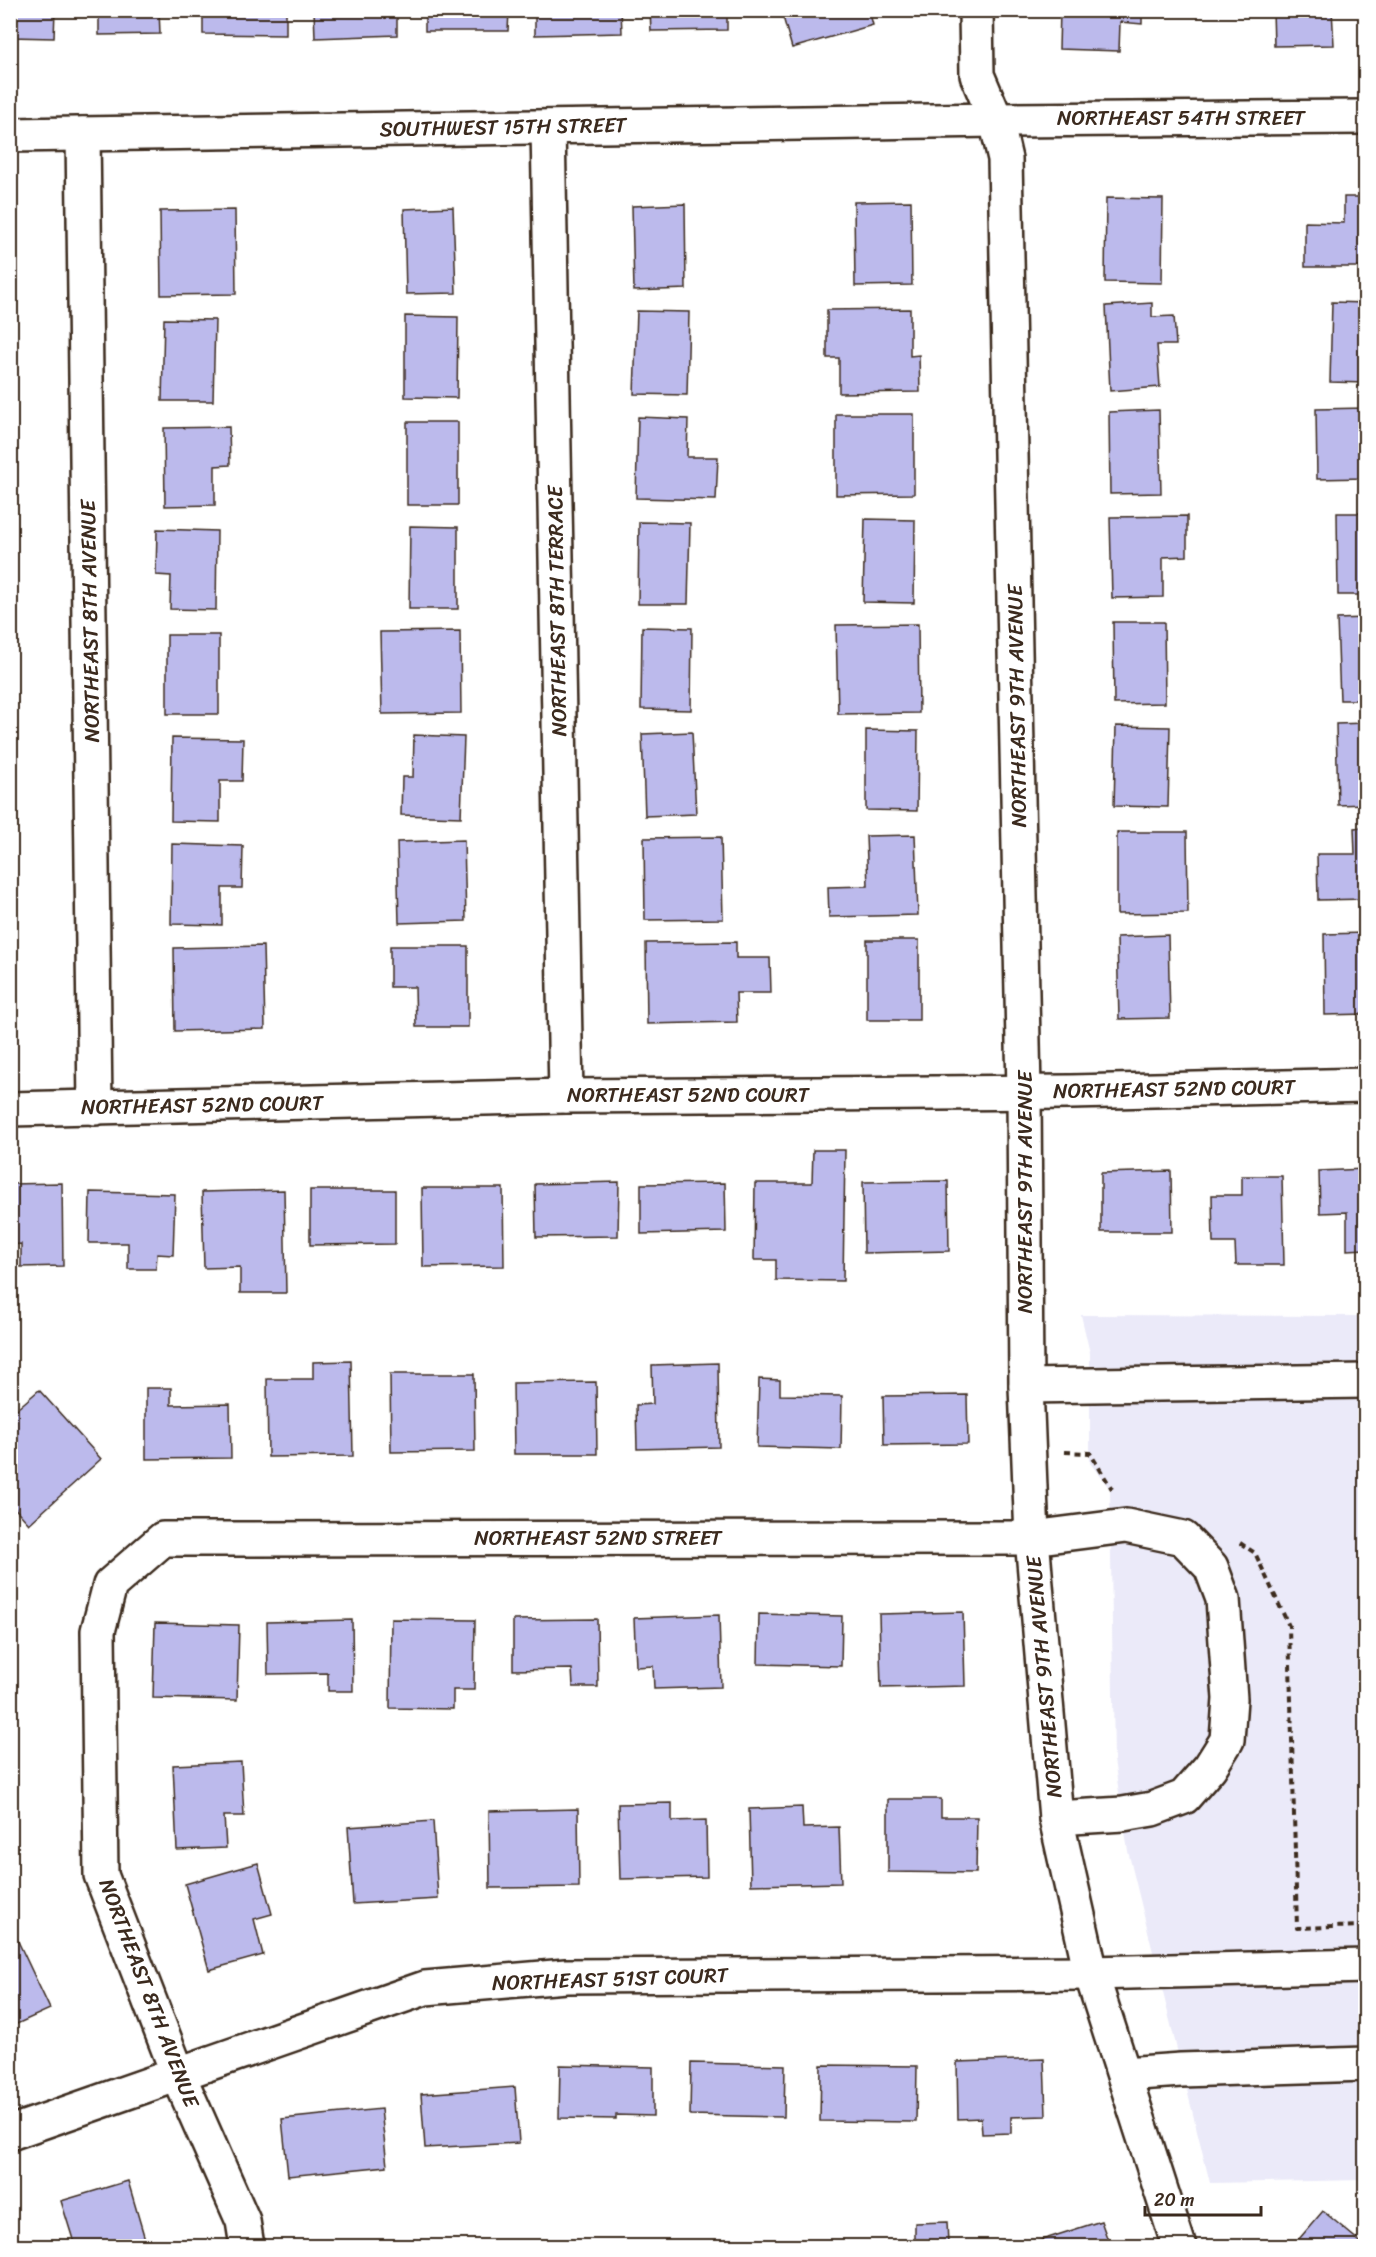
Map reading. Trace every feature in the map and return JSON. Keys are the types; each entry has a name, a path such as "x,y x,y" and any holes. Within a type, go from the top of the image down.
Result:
{"street":[{"name":"NORTHEAST 9TH AVENUE","path":"976,10 977,75 996,120 1006,173 1024,1092 1026,1386 1032,1538 1056,1818 1091,1973 1179,2247"},
{"name":"NORTHEAST 54TH STREET","path":"996,120 1365,117"},
{"name":"SOUTHWEST 15TH STREET","path":"10,135 996,120"},
{"name":"NORTHEAST 8TH TERRACE","path":"548,127 566,1096"},
{"name":"NORTHEAST 8TH AVENUE","path":"83,134 95,1108"},
{"name":"NORTHEAST 52ND COURT","path":"10,1109 566,1096 1024,1092 1365,1084"},
{"path":"1026,1386 1365,1381"},
{"name":"NORTHEAST 52ND STREET","path":"163,1539 1032,1538 1126,1526 1183,1538 1211,1567 1223,1599 1230,1699 1227,1740 1210,1767 1184,1797 1152,1809 1123,1815 1056,1818"},
{"name":"NORTHEAST 8TH AVENUE","path":"163,1539 110,1585 98,1631 101,1875 178,2074 243,2221 247,2247"},
{"name":"NORTHEAST 51ST COURT","path":"10,2133 425,1988 566,1976 1091,1973 1365,1966"},
{"path":"1124,2074 1242,2067 1365,2064"}],"shaded area":[{"path":"1081,1315 1365,1316 1365,2180 1210,2183 1128,1851 1114,1760 1110,1489 1090,1463 1090,1353"}],"building":[{"path":"10,10 55,10 54,38 10,37"},
{"path":"99,10 159,10 160,34 99,35"},
{"path":"203,10 286,10 286,35 203,34"},
{"path":"314,10 397,10 397,35 315,38"},
{"path":"425,10 509,10 508,31 425,31"},
{"path":"535,10 621,10 622,33 535,35"},
{"path":"650,10 727,10 727,30 651,31"},
{"path":"781,10 869,10 873,25 792,48"},
{"path":"1060,10 1142,10 1142,24 1120,22 1119,51 1059,49"},
{"path":"1273,10 1332,10 1334,45 1274,46"},
{"path":"1344,197 1366,197 1366,267 1305,267 1305,222 1344,223"},
{"path":"1106,198 1163,199 1162,283 1105,282"},
{"path":"911,201 912,285 855,286 854,202"},
{"path":"685,204 686,289 634,291 632,206"},
{"path":"453,207 456,293 406,294 404,209"},
{"path":"235,210 236,294 161,295 160,211"},
{"path":"1332,302 1366,303 1366,383 1330,382"},
{"path":"1152,303 1152,317 1174,316 1176,345 1157,345 1160,387 1110,391 1106,306"},
{"path":"910,309 910,356 919,355 920,392 839,393 839,358 827,358 827,310"},
{"path":"637,311 689,312 687,395 634,394"},
{"path":"405,316 458,317 457,398 405,397"},
{"path":"164,319 215,320 213,401 162,401"},
{"path":"1366,408 1365,478 1317,479 1316,409"},
{"path":"1159,410 1161,493 1110,494 1109,412"},
{"path":"836,414 914,414 914,494 836,495"},
{"path":"638,417 688,419 687,457 718,457 716,500 636,498"},
{"path":"407,422 458,422 458,505 407,505"},
{"path":"229,427 230,465 215,466 215,505 165,506 164,428"},
{"path":"1337,513 1366,513 1366,595 1338,595"},
{"path":"1187,516 1187,556 1163,557 1163,597 1112,598 1110,517"},
{"path":"865,519 915,520 914,603 863,602"},
{"path":"639,522 690,523 688,604 638,604"},
{"path":"410,526 458,527 458,609 409,609"},
{"path":"157,529 217,531 216,610 170,609 171,576 156,575"},
{"path":"1366,618 1366,700 1340,700 1337,619"},
{"path":"1113,622 1164,622 1165,703 1114,704"},
{"path":"918,624 919,713 838,714 836,625"},
{"path":"642,627 692,628 691,710 641,709"},
{"path":"460,631 461,713 382,714 380,632"},
{"path":"167,635 219,635 219,714 167,714"},
{"path":"1366,723 1366,804 1338,805 1336,724"},
{"path":"1116,726 1170,727 1168,807 1114,806"},
{"path":"866,730 918,731 917,811 866,810"},
{"path":"692,732 696,814 645,816 642,734"},
{"path":"414,735 464,737 461,817 401,815 402,777 413,777"},
{"path":"172,738 243,739 242,781 220,781 220,822 171,821"},
{"path":"1366,827 1366,899 1318,900 1317,854 1355,854 1354,828"},
{"path":"1117,832 1187,832 1188,913 1117,914"},
{"path":"915,835 918,915 829,917 828,887 868,886 866,836"},
{"path":"721,837 723,919 645,920 644,838"},
{"path":"464,840 466,921 399,923 397,842"},
{"path":"172,844 243,846 242,888 222,888 222,925 171,924"},
{"path":"1366,933 1366,1014 1325,1015 1324,934"},
{"path":"1168,935 1170,1018 1119,1019 1117,937"},
{"path":"867,940 919,940 919,1020 867,1020"},
{"path":"736,942 736,958 770,958 771,993 736,993 737,1022 647,1024 646,943"},
{"path":"263,946 265,1029 175,1031 174,948"},
{"path":"390,946 468,946 468,1027 416,1027 415,987 390,987"},
{"path":"813,1150 845,1150 843,1281 776,1280 776,1260 754,1260 755,1183 812,1183"},
{"path":"1366,1169 1366,1249 1347,1250 1347,1212 1320,1213 1319,1171"},
{"path":"1171,1171 1172,1232 1101,1232 1101,1173"},
{"path":"1242,1176 1282,1176 1284,1265 1236,1265 1235,1243 1213,1243 1212,1195 1242,1195"},
{"path":"948,1181 949,1251 864,1253 863,1182"},
{"path":"619,1182 618,1236 536,1237 535,1184"},
{"path":"62,1183 63,1266 21,1267 21,1244 10,1245 10,1184"},
{"path":"725,1183 726,1232 641,1234 641,1184"},
{"path":"422,1188 503,1188 504,1266 423,1267"},
{"path":"284,1190 286,1293 240,1293 240,1267 204,1268 202,1192"},
{"path":"310,1190 395,1190 395,1244 310,1245"},
{"path":"90,1192 175,1194 173,1255 157,1254 156,1269 128,1269 128,1243 89,1243"},
{"path":"351,1361 353,1456 268,1457 267,1379 313,1379 313,1362"},
{"path":"718,1363 719,1447 637,1449 636,1405 653,1404 652,1365"},
{"path":"390,1374 474,1374 475,1451 391,1452"},
{"path":"759,1379 780,1380 780,1395 842,1396 841,1449 757,1447"},
{"path":"596,1382 597,1454 514,1454 513,1383"},
{"path":"146,1388 171,1388 171,1405 230,1404 231,1458 146,1459"},
{"path":"39,1390 101,1459 29,1524 10,1503 10,1415"},
{"path":"967,1395 968,1444 884,1445 883,1396"},
{"path":"963,1612 965,1686 881,1688 879,1614"},
{"path":"759,1614 842,1616 841,1666 758,1664"},
{"path":"719,1615 721,1687 654,1689 653,1666 636,1667 634,1618"},
{"path":"391,1619 475,1620 474,1690 453,1690 453,1709 390,1708"},
{"path":"597,1619 598,1687 573,1687 572,1669 513,1670 513,1620"},
{"path":"352,1620 353,1691 328,1691 328,1673 268,1674 267,1622"},
{"path":"155,1623 239,1625 237,1700 153,1698"},
{"path":"241,1762 244,1816 224,1816 226,1848 177,1850 173,1765"},
{"path":"888,1799 941,1799 941,1817 977,1817 976,1873 888,1872"},
{"path":"672,1803 672,1821 706,1820 707,1877 620,1879 618,1804"},
{"path":"802,1807 803,1828 839,1827 841,1883 751,1885 749,1809"},
{"path":"578,1809 579,1887 490,1888 489,1811"},
{"path":"433,1821 438,1899 353,1904 348,1827"},
{"path":"258,1863 272,1914 254,1919 263,1955 209,1970 185,1884"},
{"path":"16,1937 50,2009 10,2027 10,1939"},
{"path":"1044,2059 1046,2116 1011,2117 1011,2133 982,2134 981,2118 958,2119 957,2062"},
{"path":"691,2063 785,2065 784,2117 690,2115"},
{"path":"560,2065 653,2067 653,2116 616,2115 616,2119 559,2118"},
{"path":"821,2065 917,2066 916,2122 820,2121"},
{"path":"515,2087 519,2143 425,2148 421,2094"},
{"path":"381,2109 387,2166 288,2176 282,2119"},
{"path":"128,2181 147,2246 75,2246 61,2201"},
{"path":"1323,2211 1365,2246 1293,2246"},
{"path":"1101,2221 1110,2246 1023,2246"},
{"path":"947,2222 948,2244 969,2243 969,2246 866,2246 866,2244 915,2243 915,2223"}]}
